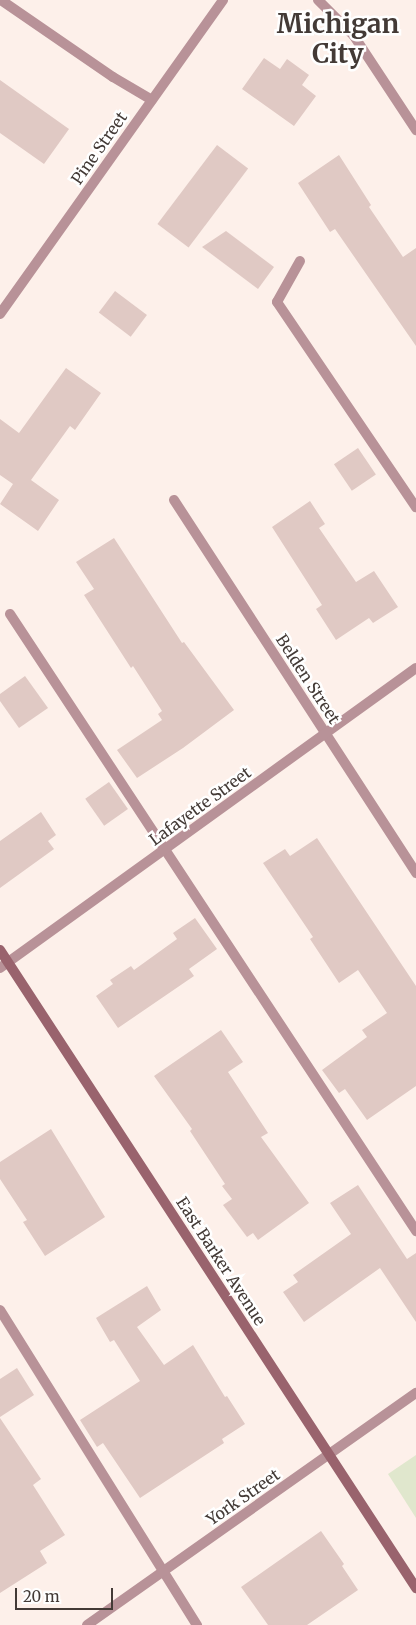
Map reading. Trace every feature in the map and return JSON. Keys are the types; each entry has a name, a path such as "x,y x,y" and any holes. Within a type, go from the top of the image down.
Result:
{"street":[{"path":"2,0 105,71 152,100"},
{"name":"Pine Street","path":"0,314 223,0"},
{"path":"318,0 354,36 416,130"},
{"path":"300,261 277,302 416,507"},
{"name":"Belden Street","path":"174,500 416,873"},
{"path":"10,614 416,1231"},
{"name":"Lafayette Street","path":"4,965 167,850 416,668"},
{"name":"East Barker Avenue","path":"0,950 4,965 416,1588"},
{"path":"0,1310 165,1570 197,1625"},
{"name":"York Street","path":"87,1625 416,1393"}],"green space":[{"path":"416,1455 416,1518 388,1474"}],"building":[{"path":"264,58 280,69 287,59 309,75 302,85 316,96 294,126 242,89"},
{"path":"0,80 69,129 44,164 0,133"},
{"path":"217,145 248,168 189,248 157,224"},
{"path":"339,155 371,205 369,207 403,257 416,248 416,346 335,229 330,232 298,183"},
{"path":"226,231 274,267 258,289 202,247"},
{"path":"115,291 147,315 131,337 99,313"},
{"path":"66,368 101,393 75,430 70,426 31,480 59,500 38,531 0,504 13,484 0,475 0,419 19,433"},
{"path":"358,448 376,475 352,491 334,464"},
{"path":"310,501 325,524 319,528 356,582 374,571 398,607 373,623 369,618 336,640 316,609 322,605 272,527"},
{"path":"114,538 182,643 184,642 234,710 183,748 137,778 117,750 162,720 158,714 162,711 133,666 131,668 84,595 94,589 76,562"},
{"path":"25,676 48,708 19,728 0,701 0,694"},
{"path":"109,782 128,809 104,826 85,799"},
{"path":"41,812 56,835 48,841 54,849 0,888 0,841"},
{"path":"317,838 416,986 416,1086 367,1120 345,1089 339,1093 322,1070 367,1037 362,1030 387,1013 358,970 339,983 310,939 313,937 263,863 285,849 290,856"},
{"path":"195,918 217,949 189,969 194,976 118,1028 96,996 113,984 110,980 131,966 134,970 177,939 173,933"},
{"path":"221,1030 243,1062 228,1072 268,1133 261,1137 309,1203 258,1240 253,1233 247,1237 223,1205 232,1199 222,1186 225,1184 190,1131 192,1129 154,1076"},
{"path":"51,1129 105,1217 45,1256 23,1222 27,1220 0,1179 0,1162"},
{"path":"358,1185 407,1259 416,1253 416,1322 380,1268 304,1322 283,1292 298,1282 293,1275 351,1234 330,1203"},
{"path":"147,1286 161,1310 137,1327 164,1365 193,1345 225,1397 227,1396 245,1424 222,1439 224,1443 140,1498 103,1443 97,1447 80,1420 140,1381 114,1340 110,1342 96,1318"},
{"path":"17,1368 34,1395 0,1417 0,1379"},
{"path":"0,1418 41,1479 33,1485 65,1535 40,1551 47,1563 0,1593"},
{"path":"321,1531 344,1564 342,1566 358,1590 307,1625 268,1625 241,1587"}],"district":[{"name":"Michigan City","path":"338,39"}]}
